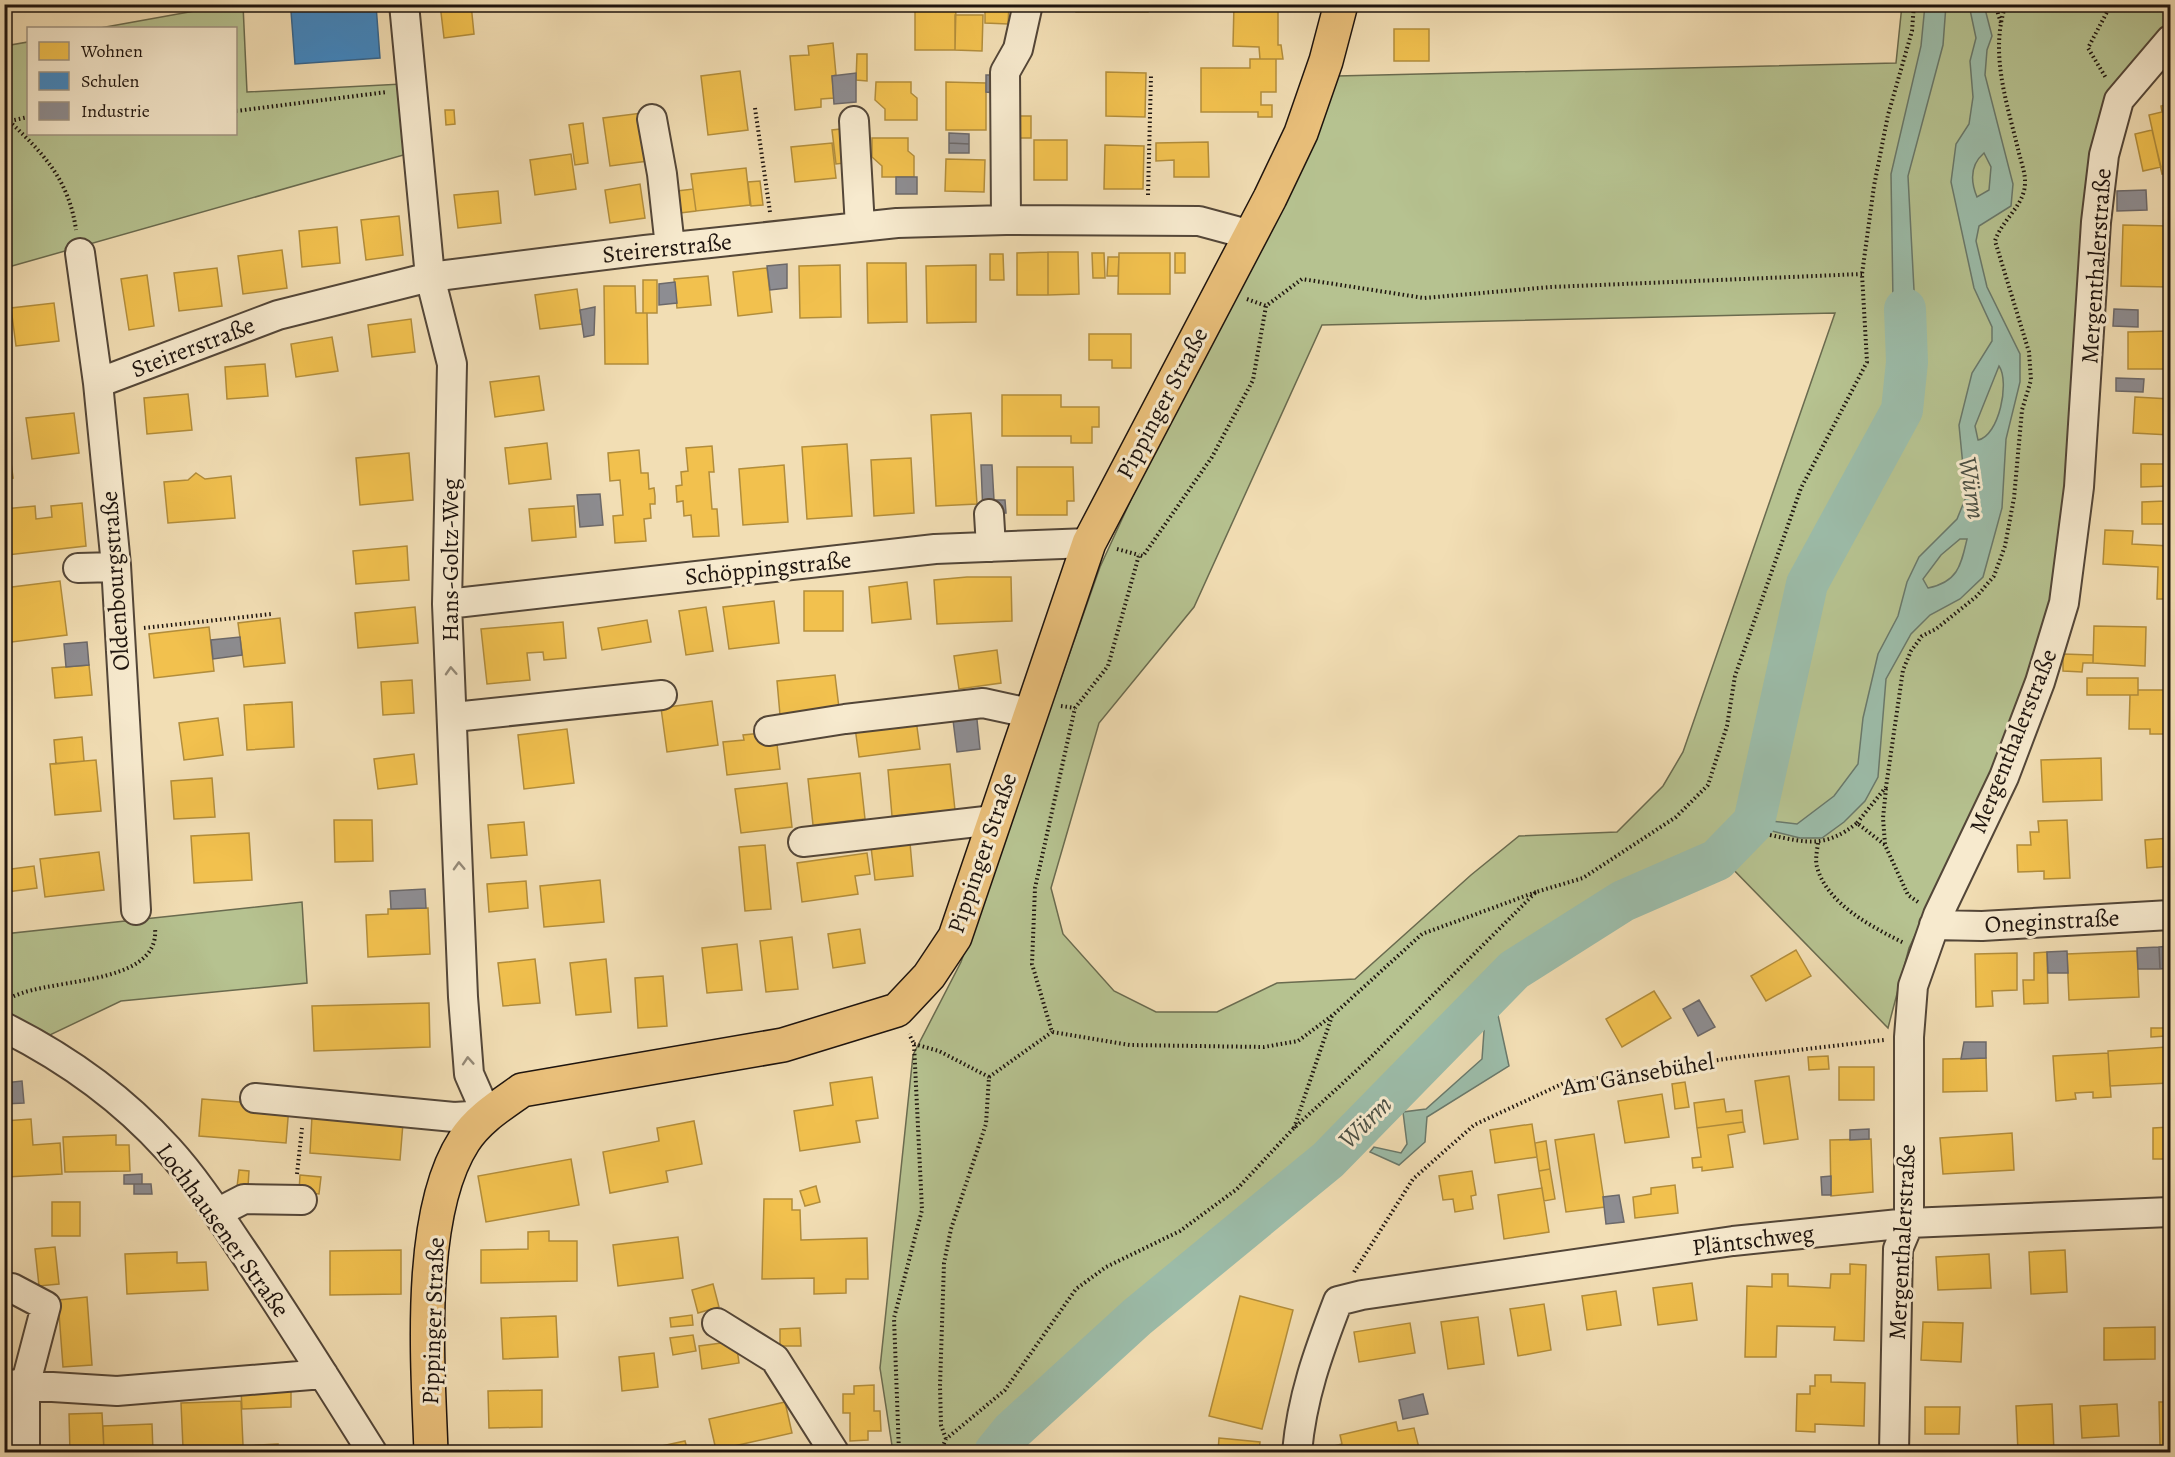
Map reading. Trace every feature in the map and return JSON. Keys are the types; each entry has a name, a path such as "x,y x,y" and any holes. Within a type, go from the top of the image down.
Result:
{"main road":[{"name":"Pippinger Straße","path":"431,1452 428,1352 430,1281 435,1227 444,1188 464,1142 487,1115 522,1090 783,1045 897,1010 929,976 955,937 1029,713 1089,543 1251,235 1301,133 1326,61 1341,4"}],"street":[{"name":"Hans-Goltz-Weg","path":"404,4 430,277 452,364 447,604 454,717 463,997 469,1074 487,1115"},
{"path":"1006,220 1005,72 1018,49 1028,4"},
{"name":"Mergenthalerstraße","path":"1894,1452 1898,1249 1909,1223 1909,1037 1913,986 1936,920 2004,777 2040,682 2064,603 2079,487 2096,222 2103,155 2119,100 2170,40"},
{"path":"652,119 662,174 670,247"},
{"path":"854,121 860,227"},
{"name":"Steirerstraße","path":"98,383 278,315 430,277 670,247 860,227 1006,220 1199,221 1251,235"},
{"name":"Oldenbourgstraße","path":"80,254 98,383 116,567 136,910"},
{"path":"989,514 991,547"},
{"name":"Schöppingstraße","path":"447,604 935,549 1089,543"},
{"path":"78,568 116,567"},
{"path":"454,717 662,695"},
{"path":"768,731 845,719 983,703 1029,713"},
{"path":"802,842 994,820"},
{"name":"Oneginstraße","path":"1936,920 1982,926 2170,915"},
{"name":"Lochhausener Straße","path":"4,1027 47,1048 120,1103 168,1149 217,1213 372,1452"},
{"path":"255,1098 454,1117 487,1115"},
{"path":"217,1213 244,1199 299,1200"},
{"name":"Pläntschweg","path":"1297,1452 1300,1423 1312,1367 1338,1302 1362,1295 1733,1241 1909,1223 2170,1212"},
{"path":"12,1288 46,1306 15,1385 25,1452"},
{"path":"717,1323 775,1359 834,1452"},
{"path":"15,1385 117,1391 323,1374"}],"path":[{"path":"989,1077 1052,1032 1130,1045 1264,1047 1298,1041 1333,1015 1422,934 1536,892 1583,878 1676,817 1708,785 1727,726 1736,676 1801,488 1867,362 1862,274 1874,186 1888,115 1912,31 1914,4"},
{"path":"1995,4 2001,23"},
{"path":"1936,920 1908,896 1885,844 1883,818 1903,670 1922,636 1936,629 1969,603 1994,576 2005,546 2014,498 2022,410 2031,380 2030,352 1995,241 2000,226 2021,202 2025,181 2000,69 2001,23 2006,4"},
{"path":"2105,4 2107,12 2088,48 2119,100"},
{"path":"1148,221 1151,76"},
{"path":"237,111 412,90"},
{"path":"4,107 7,122 46,156 73,206 80,254"},
{"path":"754,108 774,236"},
{"path":"7,122 27,117"},
{"path":"1052,1032 1032,964 1035,888 1075,708 1108,666 1139,555 1143,556 1212,457 1253,380 1266,306 1302,279 1424,298 1551,287 1862,274"},
{"path":"119,631 272,614"},
{"path":"1770,835 1807,843 1818,843 1844,834 1857,823 1886,787"},
{"path":"1857,823 1885,844"},
{"path":"1818,843 1816,865 1823,881 1837,900 1877,929 1923,952"},
{"path":"940,1452 946,1439 1005,1390 1076,1289 1106,1267 1180,1231 1237,1189 1293,1129 1368,1060 1536,892"},
{"path":"4,1003 12,997 30,991 94,978 122,970 136,963 148,952 155,936 154,923 136,910"},
{"path":"897,1010 914,1044 922,1210 894,1318 899,1452"},
{"path":"1293,1129 1333,1015"},
{"name":"Am Gänsebühel","path":"1363,1256 1413,1179 1474,1125 1564,1083 1738,1057 1909,1037"},
{"path":"914,1044 939,1051 989,1077"},
{"path":"946,1439 941,1425 939,1386 944,1263 951,1229 986,1124 989,1077"},
{"path":"299,1200 304,1103"}],"green space":[{"path":"228,5 243,5 247,92 402,84 407,154 5,268 5,46 27,42 27,135 237,135 237,27 106,27"},
{"path":"1902,5 2170,5 2170,24 2111,102 2055,614 2009,737 1909,948 1888,1028 1723,859 1633,900 1510,974 1368,1124 1157,1317 1016,1430 1006,1452 893,1452 880,1368 913,1055 961,962 1100,567 1175,404 1337,76 1896,63","holes":["1835,313 1683,752 1663,786 1617,832 1519,836 1471,875 1355,979 1277,983 1217,1012 1156,1012 1114,991 1063,934 1051,888 1099,723 1194,607 1322,325"]},
{"path":"302,902 307,983 121,1001 50,1035 9,1014 5,1006 4,934"}],"water":[{"path":"1925,5 1946,5 1943,45 1908,176 1918,366 1894,366 1891,174 1921,46"},
{"path":"1969,5 1984,5 1992,36 1987,50 1985,75 2013,184 2011,206 1979,226 1976,241 1987,287 2020,354 2020,382 2006,439 2002,508 1983,577 1960,599 1930,615 1911,634 1886,679 1878,777 1865,801 1844,822 1822,838 1800,838 1772,831 1757,831 1762,820 1797,824 1834,796 1858,764 1863,718 1878,654 1898,616 1907,582 1919,557 1957,519 1966,497 1959,425 1972,373 1992,341 1992,327 1974,288 1951,182 1956,144 1969,124 1973,97 1970,61 1976,38","holes":["1984,153 1991,167 1989,190 1977,197 1973,185 1973,173 1976,163","1999,366 2002,374 2003,395 1997,419 1992,429 1978,440 1975,426","1960,539 1967,539 1963,557 1952,577 1928,588 1923,579 1941,555"]},
{"path":"1496,1006 1509,1066 1427,1117 1425,1142 1399,1165 1370,1152 1374,1147 1401,1153 1407,1144 1403,1112 1426,1109 1482,1059 1485,1017"}],"building: Wohnen":[{"path":"440,4 471,4 474,34 444,38"},
{"path":"915,4 956,4 955,50 915,50"},
{"path":"985,4 1009,4 1008,24 985,23"},
{"path":"1076,4 1148,4 1148,12 1076,12"},
{"path":"1234,4 1278,4 1278,45 1281,45 1283,59 1260,59 1259,47 1233,46"},
{"path":"955,15 983,15 982,51 955,50"},
{"path":"1394,29 1429,29 1429,61 1394,61"},
{"path":"833,43 836,75 832,76 834,98 821,99 821,107 795,110 790,56 809,55 808,46"},
{"path":"857,54 867,54 867,81 856,80"},
{"path":"1250,59 1276,59 1276,92 1261,92 1261,105 1272,105 1272,117 1258,117 1258,112 1201,112 1201,68 1250,68"},
{"path":"740,71 748,130 708,135 701,76"},
{"path":"1106,72 1146,73 1145,117 1106,116"},
{"path":"876,82 911,82 911,93 917,98 917,120 885,120 885,109 875,100"},
{"path":"946,82 986,83 986,130 946,130"},
{"path":"2170,104 2170,172 2162,174 2149,115 2162,112 2161,106"},
{"path":"445,110 454,110 455,124 446,125"},
{"path":"642,113 648,161 610,166 603,118"},
{"path":"1015,116 1031,116 1031,138 1015,138"},
{"path":"583,123 588,163 575,165 569,125"},
{"path":"849,128 853,162 836,164 832,130"},
{"path":"2152,130 2161,167 2143,171 2135,134"},
{"path":"872,138 908,138 908,151 914,156 914,177 882,177 882,166 872,157"},
{"path":"1034,140 1067,140 1067,180 1034,180"},
{"path":"1208,142 1209,177 1174,177 1174,160 1156,161 1156,143"},
{"path":"832,143 836,178 795,182 791,147"},
{"path":"1105,145 1144,146 1143,189 1104,189"},
{"path":"571,154 576,189 535,195 530,160"},
{"path":"946,159 985,160 984,192 945,191"},
{"path":"746,168 750,205 696,211 691,174"},
{"path":"760,181 763,205 751,206 748,182"},
{"path":"640,184 645,218 610,223 605,190"},
{"path":"693,189 696,211 672,214 669,192"},
{"path":"498,191 501,223 458,228 454,195"},
{"path":"399,216 403,255 366,260 361,220"},
{"path":"2123,225 2170,226 2170,287 2121,286"},
{"path":"337,227 340,263 302,267 299,231"},
{"path":"282,250 287,288 243,294 238,256"},
{"path":"1048,252 1078,252 1079,294 1048,295"},
{"path":"1048,252 1048,295 1017,295 1017,253"},
{"path":"1092,253 1104,253 1105,278 1093,278"},
{"path":"1119,253 1170,253 1170,294 1118,294"},
{"path":"1175,253 1185,253 1185,273 1175,273"},
{"path":"990,254 1003,254 1004,280 990,280"},
{"path":"1108,257 1119,257 1118,276 1107,276"},
{"path":"867,263 906,263 907,322 868,323"},
{"path":"840,265 841,317 800,318 799,266"},
{"path":"976,265 976,322 927,323 926,266"},
{"path":"217,268 222,306 179,311 174,273"},
{"path":"767,268 772,312 738,316 733,272"},
{"path":"147,275 154,326 129,330 121,279"},
{"path":"708,276 711,305 677,308 674,279"},
{"path":"643,280 657,280 657,313 643,313"},
{"path":"604,286 635,286 636,313 647,313 648,364 605,364"},
{"path":"577,289 582,324 540,329 535,295"},
{"path":"54,303 59,341 16,346 11,308"},
{"path":"411,319 415,352 372,357 368,325"},
{"path":"2170,331 2170,369 2128,369 2128,332"},
{"path":"1089,334 1131,334 1131,368 1112,368 1112,360 1089,360"},
{"path":"332,337 338,371 296,377 291,344"},
{"path":"265,364 268,396 227,399 225,367"},
{"path":"539,376 544,410 495,417 490,382"},
{"path":"188,394 192,430 147,434 144,398"},
{"path":"1002,395 1061,395 1061,407 1099,407 1099,427 1092,427 1092,443 1071,443 1071,436 1002,436"},
{"path":"2135,397 2170,399 2170,435 2133,433"},
{"path":"74,413 79,453 32,459 26,418"},
{"path":"971,413 977,504 936,506 931,415"},
{"path":"4,429 7,429 13,478 4,479"},
{"path":"547,443 551,479 509,484 505,448"},
{"path":"847,444 852,516 807,519 802,447"},
{"path":"712,446 714,472 709,472 712,509 717,509 719,536 693,537 691,515 684,516 683,501 677,502 676,486 682,485 681,472 688,471 686,448"},
{"path":"639,450 641,473 648,473 649,489 654,488 655,496 655,504 650,504 651,518 644,519 646,541 615,543 613,516 623,515 620,480 610,481 608,453"},
{"path":"409,453 413,500 360,505 356,458"},
{"path":"911,458 914,513 874,516 871,460"},
{"path":"2141,464 2170,464 2170,486 2141,487"},
{"path":"784,465 788,522 743,525 739,469"},
{"path":"1017,467 1073,467 1074,501 1067,501 1067,515 1017,515"},
{"path":"196,473 205,479 231,476 235,518 168,523 164,482 188,480"},
{"path":"2165,486 2170,486 2170,501 2165,501"},
{"path":"2170,501 2170,524 2142,524 2142,502"},
{"path":"82,503 86,546 7,555 4,553 4,509 35,506 36,519 52,517 51,506"},
{"path":"574,506 576,537 532,541 529,509"},
{"path":"2105,530 2133,531 2132,544 2170,546 2170,599 2157,599 2158,567 2103,564"},
{"path":"407,546 409,580 356,584 353,551"},
{"path":"1011,577 1012,621 937,624 934,580"},
{"path":"60,581 67,635 4,643 4,588"},
{"path":"907,582 911,619 872,623 869,587"},
{"path":"804,591 843,591 843,631 804,631"},
{"path":"774,601 779,643 729,649 723,607"},
{"path":"415,607 418,643 358,648 355,613"},
{"path":"706,607 713,651 686,655 679,611"},
{"path":"280,618 285,663 244,667 238,623"},
{"path":"647,620 651,642 602,650 598,628"},
{"path":"563,622 566,658 544,660 543,652 527,653 530,680 487,684 481,629"},
{"path":"2094,626 2146,627 2145,666 2093,663"},
{"path":"209,627 214,671 154,678 149,634"},
{"path":"997,650 1001,683 959,689 954,656"},
{"path":"2063,654 2093,655 2093,663 2083,663 2082,672 2063,671"},
{"path":"89,665 92,695 55,698 52,668"},
{"path":"835,675 839,708 780,715 777,681"},
{"path":"2087,678 2138,678 2138,695 2087,695"},
{"path":"412,680 414,713 383,715 381,682"},
{"path":"2138,690 2168,690 2170,734 2150,734 2150,729 2129,729 2130,695 2138,695"},
{"path":"712,701 718,745 667,752 661,708"},
{"path":"292,702 294,747 247,750 244,705"},
{"path":"915,712 920,749 859,757 854,720"},
{"path":"218,718 223,755 184,760 179,723"},
{"path":"567,729 574,783 524,789 518,735"},
{"path":"763,733 776,736 780,769 727,775 723,742 744,740 743,735"},
{"path":"82,737 84,761 56,764 54,740"},
{"path":"414,754 417,784 378,789 374,759"},
{"path":"2101,758 2102,800 2043,802 2041,760"},
{"path":"96,760 101,811 55,815 50,764"},
{"path":"950,764 955,810 892,816 888,770"},
{"path":"860,773 865,819 813,825 808,779"},
{"path":"212,778 215,817 174,819 171,781"},
{"path":"787,783 792,827 741,833 735,789"},
{"path":"334,820 372,820 373,861 335,862"},
{"path":"2067,820 2070,878 2044,879 2044,871 2018,872 2017,845 2031,845 2030,832 2039,832 2038,821"},
{"path":"524,822 527,855 491,858 488,825"},
{"path":"249,833 252,880 194,883 191,836"},
{"path":"2170,838 2170,866 2147,868 2145,840"},
{"path":"910,843 913,876 875,880 871,847"},
{"path":"765,845 771,909 745,911 739,847"},
{"path":"99,852 104,890 45,897 40,859"},
{"path":"867,853 870,874 855,876 858,894 802,902 797,863"},
{"path":"34,866 37,888 7,892 4,870"},
{"path":"600,880 604,922 544,927 540,886"},
{"path":"526,881 528,908 489,912 487,884"},
{"path":"428,908 430,954 368,957 366,915 388,914 388,909"},
{"path":"860,929 865,963 833,968 828,934"},
{"path":"792,937 798,989 766,992 760,941"},
{"path":"737,944 742,990 707,993 702,948"},
{"path":"1796,950 1811,976 1766,1001 1751,976"},
{"path":"2137,951 2139,997 2069,1000 2067,954"},
{"path":"2047,952 2048,1003 2024,1004 2023,980 2034,980 2034,953"},
{"path":"2017,953 2017,990 1992,991 1993,1006 1976,1007 1975,954"},
{"path":"535,959 540,1003 503,1006 498,963"},
{"path":"606,959 611,1012 576,1015 570,963"},
{"path":"663,976 667,1026 638,1028 635,978"},
{"path":"1654,991 1671,1018 1622,1047 1606,1019"},
{"path":"429,1003 430,1047 314,1051 312,1006"},
{"path":"2151,1028 2166,1028 2166,1036 2151,1037"},
{"path":"2167,1047 2169,1083 2110,1086 2108,1051"},
{"path":"2108,1053 2111,1097 2093,1098 2093,1092 2075,1093 2076,1099 2056,1101 2053,1056"},
{"path":"1828,1056 1829,1069 1809,1070 1808,1057"},
{"path":"1986,1058 1987,1091 1943,1092 1943,1059"},
{"path":"1839,1067 1874,1067 1874,1100 1839,1100"},
{"path":"1789,1076 1798,1139 1764,1144 1755,1081"},
{"path":"872,1077 878,1118 856,1121 860,1142 800,1151 794,1111 833,1105 830,1083"},
{"path":"1685,1082 1689,1107 1675,1109 1672,1084"},
{"path":"1662,1094 1669,1137 1625,1143 1618,1101"},
{"path":"202,1099 289,1106 286,1143 199,1136"},
{"path":"1724,1099 1726,1112 1742,1110 1743,1122 1697,1128 1694,1103"},
{"path":"312,1116 403,1123 400,1160 310,1153"},
{"path":"31,1119 33,1145 60,1143 62,1174 6,1177 4,1121"},
{"path":"694,1121 702,1164 666,1171 668,1182 610,1193 603,1152 659,1141 657,1128"},
{"path":"1743,1122 1745,1132 1728,1135 1733,1167 1702,1171 1702,1167 1693,1168 1692,1158 1701,1157 1697,1128"},
{"path":"1532,1124 1537,1157 1495,1163 1490,1130"},
{"path":"2170,1127 2170,1159 2153,1159 2153,1128"},
{"path":"2012,1133 2014,1170 1943,1174 1940,1138"},
{"path":"1594,1134 1605,1207 1566,1212 1555,1140"},
{"path":"116,1135 116,1145 129,1145 130,1171 65,1172 63,1137"},
{"path":"1871,1139 1873,1192 1831,1196 1830,1140"},
{"path":"1546,1141 1550,1169 1539,1171 1535,1143"},
{"path":"571,1159 579,1205 486,1222 478,1176"},
{"path":"1550,1169 1555,1199 1544,1201 1539,1171"},
{"path":"239,1170 249,1171 248,1187 237,1187"},
{"path":"1472,1171 1476,1195 1471,1196 1473,1209 1455,1212 1453,1199 1443,1200 1439,1176"},
{"path":"300,1175 321,1177 319,1194 299,1192"},
{"path":"1675,1185 1678,1213 1635,1218 1633,1197 1651,1194 1651,1188"},
{"path":"816,1186 820,1202 805,1206 800,1191"},
{"path":"1542,1188 1549,1232 1504,1239 1498,1195"},
{"path":"764,1199 792,1199 792,1210 800,1210 801,1240 867,1238 868,1279 846,1279 846,1293 814,1294 814,1278 762,1279"},
{"path":"52,1202 80,1202 80,1236 52,1236"},
{"path":"549,1231 549,1241 577,1241 577,1281 481,1283 481,1250 528,1249 528,1232"},
{"path":"678,1237 683,1278 618,1286 613,1245"},
{"path":"55,1247 59,1284 39,1286 35,1249"},
{"path":"401,1250 401,1294 330,1295 330,1251"},
{"path":"2065,1250 2067,1292 2031,1294 2029,1252"},
{"path":"177,1252 177,1263 206,1262 208,1290 127,1294 125,1254"},
{"path":"1989,1254 1991,1288 1938,1290 1936,1257"},
{"path":"1850,1264 1866,1265 1864,1341 1834,1340 1835,1327 1777,1326 1776,1357 1745,1357 1747,1286 1772,1287 1772,1274 1788,1274 1788,1286 1830,1288 1831,1274 1850,1274"},
{"path":"1692,1283 1697,1320 1658,1325 1653,1288"},
{"path":"713,1284 719,1307 698,1313 692,1290"},
{"path":"1616,1291 1621,1325 1587,1330 1582,1296"},
{"path":"1240,1296 1293,1310 1262,1429 1209,1416"},
{"path":"87,1297 92,1365 63,1367 58,1300"},
{"path":"1544,1304 1551,1350 1518,1356 1510,1309"},
{"path":"692,1315 693,1325 671,1327 670,1318"},
{"path":"556,1316 558,1357 503,1359 501,1318"},
{"path":"1478,1317 1484,1364 1448,1369 1441,1322"},
{"path":"1923,1322 1963,1323 1961,1362 1921,1360"},
{"path":"1410,1323 1415,1353 1359,1362 1354,1332"},
{"path":"2155,1327 2155,1359 2104,1360 2104,1328"},
{"path":"800,1328 801,1346 780,1346 780,1329"},
{"path":"693,1335 696,1351 673,1355 670,1338"},
{"path":"736,1341 739,1363 702,1369 699,1346"},
{"path":"654,1353 658,1387 622,1391 619,1357"},
{"path":"1815,1375 1831,1375 1831,1382 1865,1383 1864,1426 1815,1424 1815,1432 1796,1431 1797,1394 1810,1394 1810,1386 1815,1386"},
{"path":"874,1385 874,1411 880,1411 881,1431 868,1431 868,1440 850,1441 850,1413 843,1413 843,1394 854,1394 854,1386"},
{"path":"291,1388 291,1407 242,1409 241,1390"},
{"path":"542,1390 542,1427 489,1428 488,1391"},
{"path":"241,1401 243,1445 183,1448 181,1403"},
{"path":"785,1402 792,1433 716,1450 709,1419"},
{"path":"2159,1402 2170,1402 2170,1446 2160,1446"},
{"path":"2052,1404 2054,1452 2018,1452 2016,1406"},
{"path":"2117,1404 2119,1436 2082,1438 2080,1406"},
{"path":"1925,1407 1960,1407 1959,1434 1925,1434"},
{"path":"102,1413 104,1451 70,1452 69,1414"},
{"path":"1396,1422 1398,1431 1414,1428 1420,1452 1328,1452 1326,1448 1342,1444 1340,1435"},
{"path":"152,1424 153,1452 104,1452 103,1426"},
{"path":"1219,1438 1260,1442 1259,1452 1218,1452"},
{"path":"685,1441 688,1452 653,1452 652,1448"},
{"path":"278,1444 278,1452 205,1452 205,1448"}],"building: Schulen":[{"path":"376,5 380,58 295,64 291,11"}],"building: Industrie":[{"path":"856,73 856,102 834,104 832,76"},
{"path":"986,75 995,75 995,93 986,92"},
{"path":"949,133 969,134 969,144 949,143"},
{"path":"949,143 969,144 969,153 949,153"},
{"path":"896,177 917,177 917,194 896,194"},
{"path":"2146,190 2147,210 2117,211 2117,191"},
{"path":"787,264 787,288 770,290 767,266"},
{"path":"675,282 677,303 659,305 659,284"},
{"path":"595,307 594,335 584,337 580,310"},
{"path":"2114,309 2138,310 2138,327 2113,326"},
{"path":"2116,378 2144,379 2143,392 2116,391"},
{"path":"981,465 992,465 994,500 1005,500 1006,513 983,514"},
{"path":"600,494 603,525 580,527 577,495"},
{"path":"240,637 242,655 213,659 211,640"},
{"path":"87,642 89,665 66,667 64,644"},
{"path":"976,710 980,749 957,752 952,712"},
{"path":"425,889 426,908 391,909 390,891"},
{"path":"2170,946 2170,968 2160,969 2159,947"},
{"path":"2159,947 2160,969 2138,969 2137,948"},
{"path":"2067,951 2068,973 2048,973 2047,952"},
{"path":"1699,1000 1715,1027 1698,1036 1683,1009"},
{"path":"1964,1042 1986,1042 1986,1058 1961,1059"},
{"path":"22,1081 24,1103 4,1104 4,1083"},
{"path":"1869,1129 1869,1139 1850,1140 1850,1130"},
{"path":"142,1174 142,1184 124,1184 124,1175"},
{"path":"1831,1176 1831,1195 1822,1195 1821,1177"},
{"path":"134,1184 151,1184 152,1194 134,1194"},
{"path":"1619,1195 1624,1222 1606,1224 1603,1197"},
{"path":"1423,1394 1428,1414 1403,1419 1399,1400"}],"waterway":[{"name":"Würm","path":"995,1452 1012,1431 1137,1317 1328,1160 1514,970 1623,901 1717,860 1754,822 1807,584 1902,410 1907,362 1905,309"},
{"name":"Würm","path":"1754,822 1769,826"}]}
